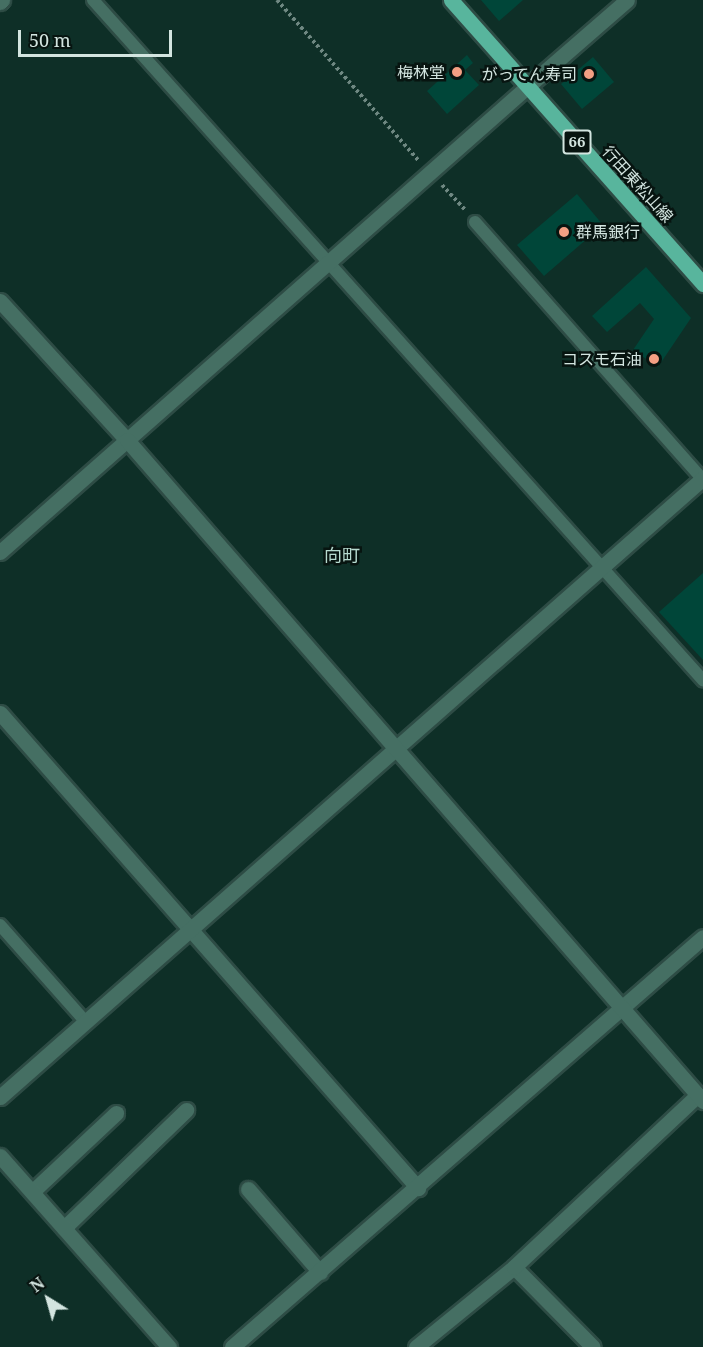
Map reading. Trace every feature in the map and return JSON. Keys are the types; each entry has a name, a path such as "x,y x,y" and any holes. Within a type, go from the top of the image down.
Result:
{"main road":[{"name":"行田東松山線","path":"451,0 703,284"}],"street":[{"path":"0,552 627,0"},
{"path":"0,301 127,440 701,1098 514,1267 416,1347"},
{"path":"0,1097 191,930 395,746 703,478"},
{"path":"0,712 418,1188"},
{"path":"232,1347 418,1188 703,937"},
{"path":"64,1228 186,1110"},
{"path":"33,1191 116,1113"},
{"path":"0,1156 169,1347"},
{"path":"248,1189 320,1272"},
{"path":"514,1267 593,1347"}],"lane":[{"path":"93,0 330,261 703,681"},
{"path":"475,222 703,478"},
{"path":"0,926 85,1022"}],"path":[{"path":"277,0 422,164"},
{"path":"439,183 475,222"}],"building":[{"path":"481,0 523,0 499,21"},
{"path":"467,55 473,63 465,70 479,85 447,114 427,91"},
{"path":"593,57 614,82 582,109 561,84"},
{"path":"577,194 603,225 544,276 517,245"},
{"path":"646,267 691,318 658,367 633,350 654,319 640,303 607,332 592,316"},
{"path":"703,573 703,660 659,612"}],"place":[{"name":"梅林堂","path":"457,72"},
{"name":"がってん寿司","path":"589,74"},
{"name":"群馬銀行","path":"564,232"},
{"name":"コスモ石油","path":"654,359"}],"district":[{"name":"向町","path":"342,555"}]}
